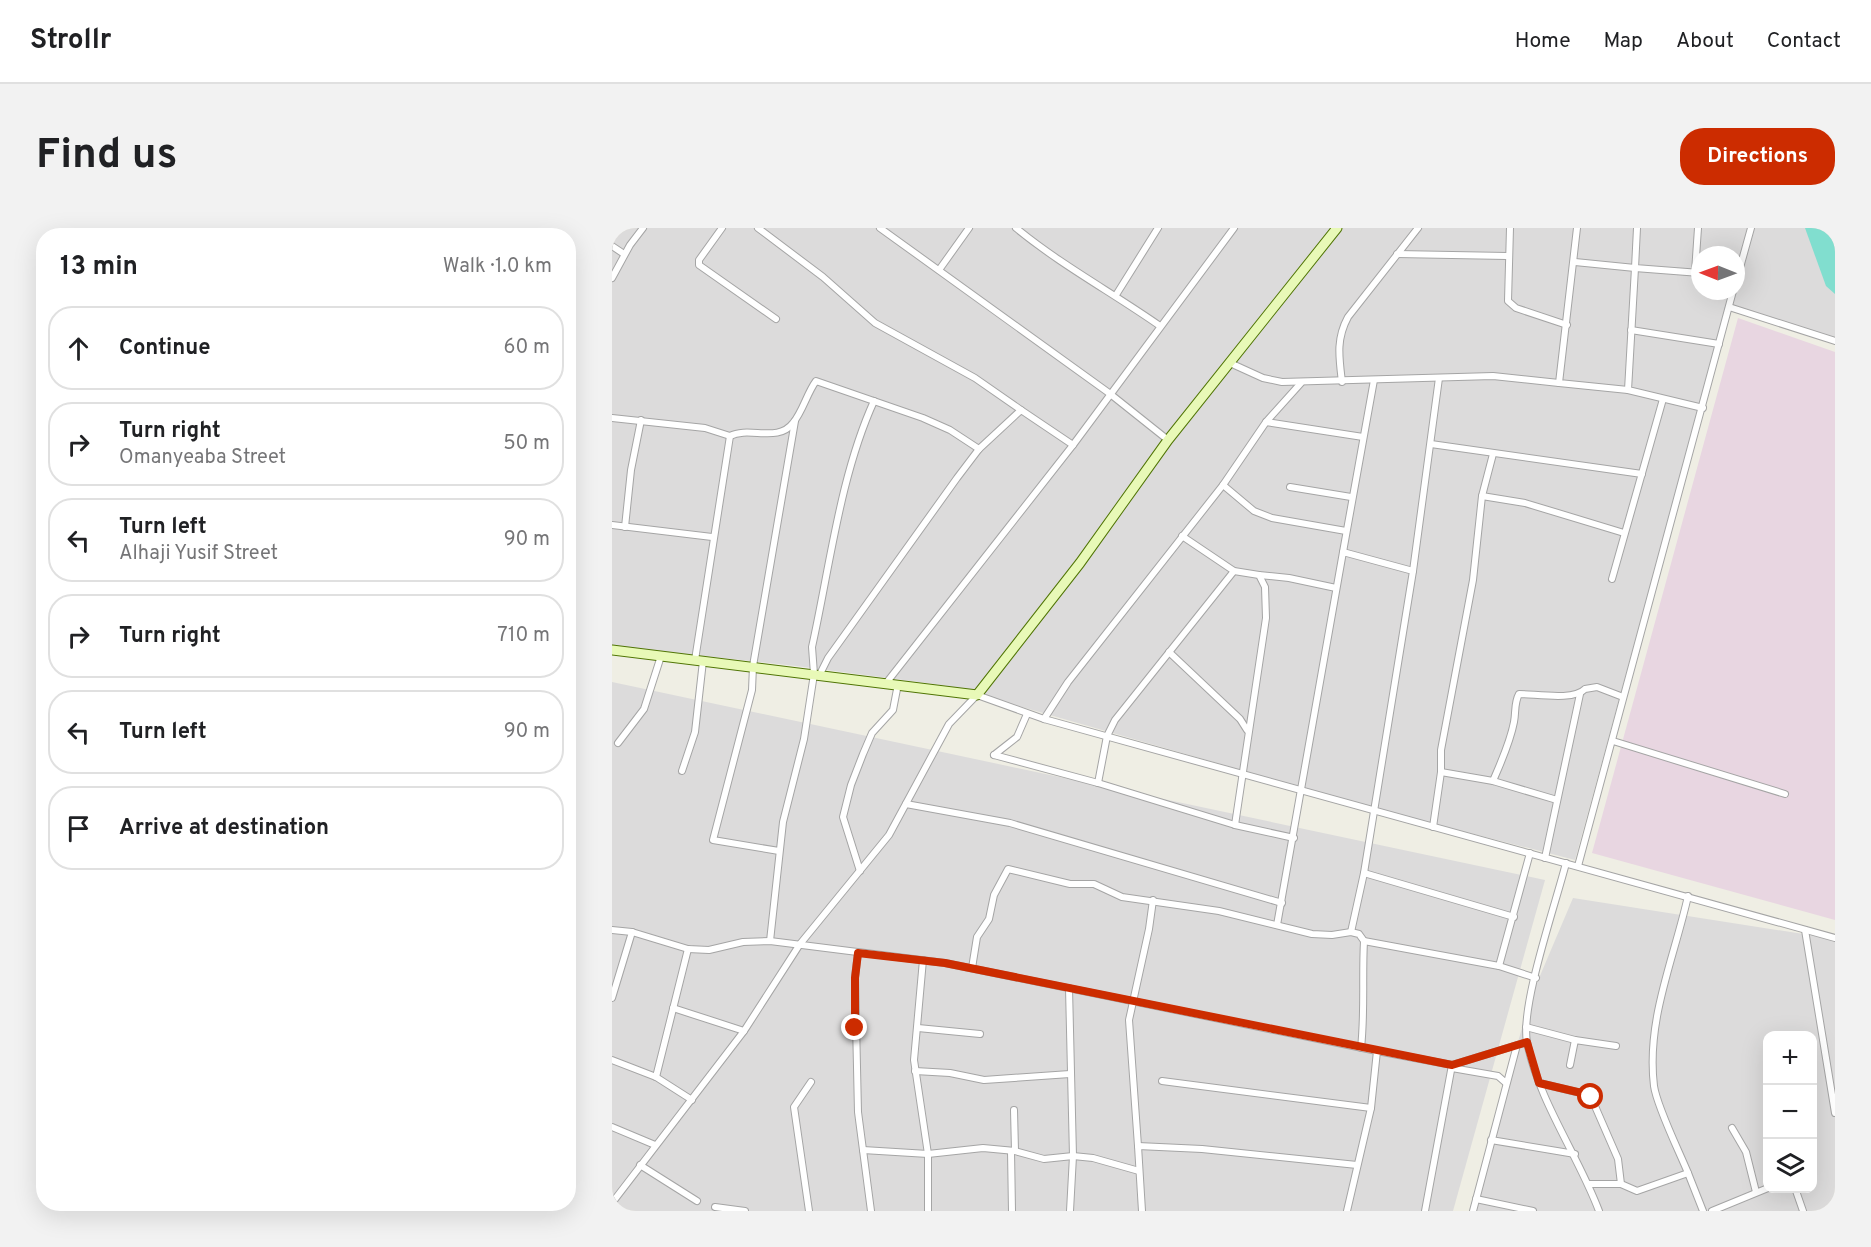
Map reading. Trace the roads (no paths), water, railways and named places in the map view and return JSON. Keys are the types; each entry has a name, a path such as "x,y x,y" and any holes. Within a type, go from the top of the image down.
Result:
{"street":[{"path":"612,278 624,254 643,228"},
{"path":"722,228 699,260 699,265 776,319"},
{"path":"758,228 824,277 875,323 975,378 1073,445"},
{"path":"880,228 1109,393 1168,440"},
{"path":"939,270 969,228"},
{"path":"1016,228 1045,252 1116,295 1161,326"},
{"path":"1116,295 1158,228"},
{"path":"887,682 1073,445 1109,393 1234,228"},
{"path":"1342,382 1338,339 1341,330 1348,317 1418,228"},
{"path":"1510,228 1507,256 1508,301 1516,308 1567,325"},
{"path":"1559,382 1575,262 1577,228"},
{"path":"1628,390 1637,228"},
{"path":"1698,228 1698,246"},
{"path":"1745,248 1751,228"},
{"path":"612,1203 744,1031 800,944 889,835 949,724 977,695 1080,563 1168,440 1334,229"},
{"path":"612,246 624,254"},
{"path":"1398,254 1507,256"},
{"path":"1575,262 1691,273"},
{"path":"1578,867 1731,300"},
{"path":"1729,307 1835,341"},
{"path":"1632,330 1719,344"},
{"path":"1230,363 1263,378 1301,383 1493,376 1628,390 1703,408"},
{"path":"1351,932 1364,873 1413,571 1439,378"},
{"path":"1277,925 1303,789 1351,497 1374,380"},
{"path":"612,418 705,428 730,436 741,432 775,433 791,426 795,421 816,381 923,418 950,430 978,449"},
{"path":"1044,719 1068,682 1223,485 1266,422 1301,383"},
{"path":"1612,579 1663,399"},
{"path":"770,941 783,822 817,674 812,646 849,474 860,431 874,401"},
{"path":"817,674 978,449 1021,410"},
{"path":"626,527 631,470 641,420"},
{"path":"779,851 713,840 752,690 753,666 795,421"},
{"path":"1266,422 1363,437"},
{"path":"682,771 694,732 712,537 730,436"},
{"path":"1431,444 1642,474"},
{"path":"1433,827 1441,772 1441,750 1473,580 1482,496 1492,454"},
{"path":"1223,485 1254,511 1263,515 1346,531"},
{"path":"1290,487 1351,497"},
{"path":"1482,496 1525,502 1624,533"},
{"path":"612,525 712,537"},
{"path":"1182,536 1234,571 1289,578 1336,588"},
{"path":"1343,552 1413,571"},
{"path":"1098,783 1107,736 1115,720 1234,571"},
{"path":"1235,825 1247,730 1266,618 1265,588 1259,575"},
{"path":"612,650 887,682 977,695 1044,719 1835,938"},
{"path":"1169,652 1240,719 1247,730"},
{"path":"618,743 644,709 661,656"},
{"path":"860,871 843,817 851,784 863,754 872,733 893,710 898,684"},
{"path":"1545,858 1578,714 1580,694 1585,689 1597,687 1623,697"},
{"path":"1493,782 1507,750 1515,721 1516,699 1519,694 1580,694"},
{"path":"1027,714 1017,737 994,755 1098,783 1235,825 1294,838"},
{"path":"1613,741 1785,794"},
{"path":"1441,772 1493,782 1557,800"},
{"path":"906,804 1010,824 1282,903"},
{"path":"1499,966 1530,853"},
{"path":"1566,863 1536,978 1526,1027 1527,1042 1539,1083 1575,1154 1599,1211"},
{"path":"972,968 977,937 989,919 995,892 1008,869 1070,884 1094,884 1122,897 1219,911 1322,935 1351,932 1359,934 1364,941 1362,983 1365,1017 1361,1048"},
{"path":"1364,873 1514,917"},
{"path":"1688,896 1659,1002 1654,1076 1657,1097 1703,1211"},
{"path":"1142,1211 1129,1036 1132,1002 1149,930 1153,900"},
{"path":"612,930 632,933 688,949 709,950 746,941 770,941 972,968 1452,1066 1498,1076 1506,1083"},
{"path":"1805,930 1835,1113"},
{"path":"612,998 632,933"},
{"path":"1364,941 1499,966 1536,978"},
{"path":"656,1077 688,949"},
{"path":"858,953 855,978 858,1112 871,1211"},
{"path":"923,960 915,1071 927,1154 928,1211"},
{"path":"1069,988 1073,1156 1070,1211"},
{"path":"673,1008 744,1031"},
{"path":"1526,1027 1575,1040 1616,1046"},
{"path":"918,1028 980,1034"},
{"path":"1570,1065 1575,1040"},
{"path":"1452,1066 1527,1042"},
{"path":"1473,1211 1517,1045"},
{"path":"1347,1211 1371,1108 1377,1051"},
{"path":"612,1060 656,1077 692,1100"},
{"path":"1425,1211 1452,1066"},
{"path":"915,1071 950,1073 984,1080 1070,1074"},
{"path":"1162,1081 1371,1108"},
{"path":"808,1211 794,1107 811,1082"},
{"path":"1539,1083 1591,1097 1618,1159 1621,1184"},
{"path":"1012,1211 1014,1110"},
{"path":"612,1127 655,1145"},
{"path":"1732,1128 1746,1152 1756,1192"},
{"path":"1491,1140 1575,1154"},
{"path":"1138,1146 1171,1146 1357,1165"},
{"path":"863,1150 927,1154 954,1153 973,1148 1013,1151 1044,1159 1073,1156 1093,1158 1139,1171"},
{"path":"640,1165 697,1202"},
{"path":"1589,1184 1621,1184 1637,1191 1688,1173"},
{"path":"1712,1211 1763,1190"},
{"path":"1797,1193 1803,1211"},
{"path":"1476,1199 1533,1211"},
{"path":"715,1207 745,1211"}]}
